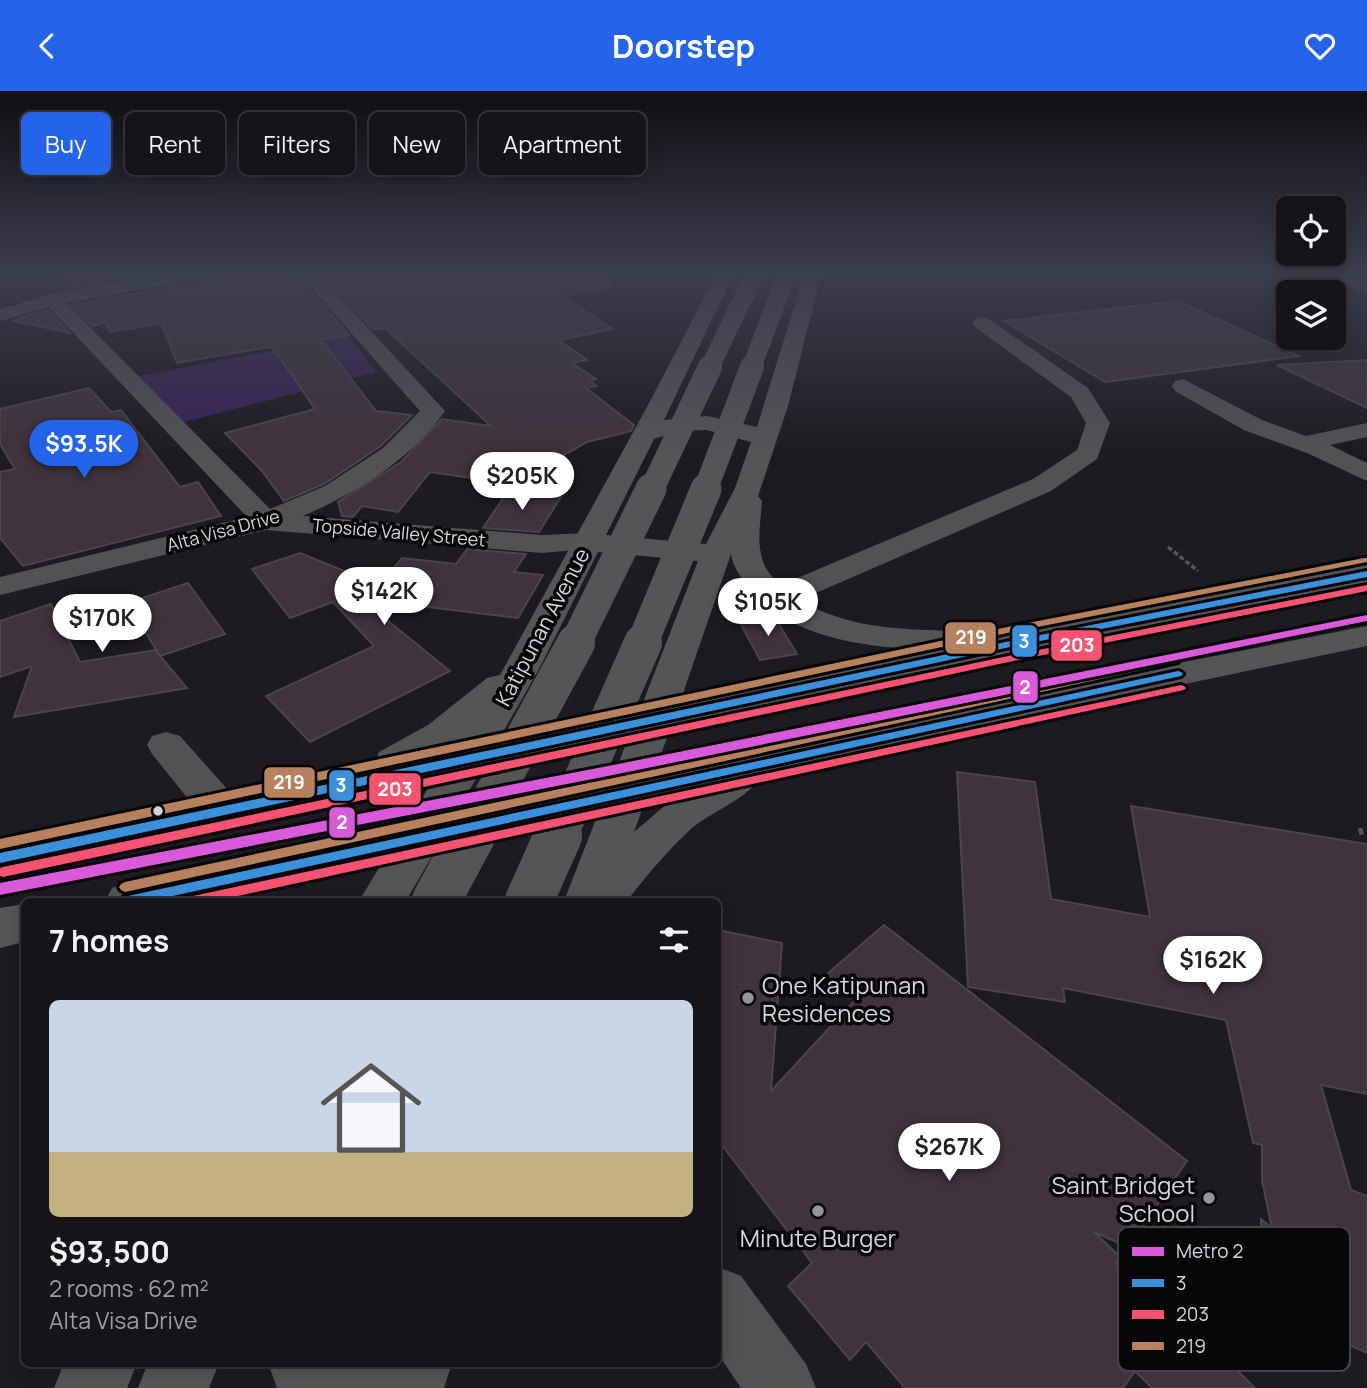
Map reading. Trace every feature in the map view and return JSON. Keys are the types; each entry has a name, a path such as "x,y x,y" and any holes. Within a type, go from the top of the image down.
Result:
{"main road":[{"name":"Katipunan Avenue","path":"384,898 521,669 697,332"},
{"name":"Katipunan Avenue","path":"438,898 593,611 727,332"},
{"path":"530,898 654,617 765,332"},
{"path":"588,898 716,554 748,488 776,406 797,332"},
{"path":"660,405 692,412 728,415 747,414 776,406"},
{"path":"643,436 681,422 703,421 725,424 765,439"},
{"path":"748,488 746,555 753,573 775,599 807,618 859,634 918,640 1015,642"},
{"path":"588,542 716,554"},
{"path":"0,857 1015,642 1367,574"},
{"path":"150,898 1056,698 1367,636"},
{"path":"357,781 443,734 521,669"},
{"path":"603,898 644,847 697,802 732,783 804,754"},
{"path":"0,928 21,924"},
{"path":"88,1388 101,1367"},
{"path":"172,1388 184,1367"},
{"path":"309,1367 380,1388"},
{"path":"313,1388 322,1367"},
{"path":"410,1388 418,1367"}],"street":[{"path":"83,332 266,521"},
{"name":"Alta Visa Drive","path":"0,586 266,521 335,492 392,453 433,411 361,332"},
{"path":"775,599 1042,485 1088,454 1098,423 1080,393 994,332"},
{"path":"1183,386 1253,425 1316,448 1367,473"},
{"path":"1316,448 1315,441 1367,430"},
{"name":"Topside Valley Street","path":"266,521 541,544 588,542"},
{"path":"166,745 221,810"},
{"path":"721,1303 782,1388"}],"path":[{"path":"1168,547 1198,571"},
{"path":"1360,828 1362,835"}],"shaded area":[{"path":"349,336 376,372 181,423 138,376"}],"building":[{"path":"164,332 346,332 349,335 321,340 376,411 412,415 381,446 324,484 284,501 262,471 225,433 315,409 274,349 269,347 177,363"},
{"path":"389,332 601,332 559,340 587,360 572,363 596,379 590,381 596,386 586,388 634,425 631,431 587,442 514,484 430,472 398,512 362,506 353,517 342,516 338,502 401,462 442,419 491,426"},
{"path":"1021,332 1245,332 1276,346 1276,350 1286,350 1299,356 1105,382"},
{"path":"1367,360 1367,408 1277,365"},
{"path":"89,388 111,412 121,410 180,487 198,482 221,516 23,566 0,538 0,472 15,469 0,444 0,409"},
{"path":"508,491 561,497 539,532 483,528"},
{"path":"467,549 526,554 514,572 543,575 518,618 361,599 450,671 310,742 266,696 374,646 333,602 290,618 252,569 300,553 379,585 402,558 456,564"},
{"path":"188,583 225,634 160,656 127,603"},
{"path":"51,604 80,662 155,650 187,688 14,717 32,666 0,677 0,621"},
{"path":"774,616 797,654 760,660 739,621"},
{"path":"957,772 1035,782 1051,899 1150,917 1131,806 1367,844 1367,1094 1321,1085 1351,1190 1367,1196 1367,1353 1350,1345 1350,1227 1272,1227 1262,1181 1262,1145 1253,1143 1226,1020 1063,988 1065,1002 968,987"},
{"path":"884,925 1187,1161 1142,1227 1118,1227 1118,1243 1094,1232 1118,1255 1118,1371 1135,1371 1123,1388 905,1388 866,1342 850,1360 788,1286 812,1263 721,1144 721,931 782,943 771,1091 856,999 827,974"},
{"path":"1261,1219 1271,1227 1261,1227"},
{"path":"1135,1371 1238,1371 1255,1388 1152,1388"}],"metro line":[{"name":"2","path":"0,889 603,772 1367,618"}],"transit line":[{"name":"219","path":"0,844 1012,629 1364,560"},
{"name":"3","path":"0,858 1015,643 1367,574"},
{"name":"203","path":"3,872 1018,657 1367,588"},
{"name":"219","path":"125,887 1175,660"},
{"name":"3","path":"142,898 1178,674"},
{"name":"203","path":"207,898 1181,688"}],"place":[{"name":"One Katipunan Residences","path":"748,998"},
{"name":"Saint Bridget School","path":"1209,1198"},
{"name":"Minute Burger","path":"818,1211"}]}
